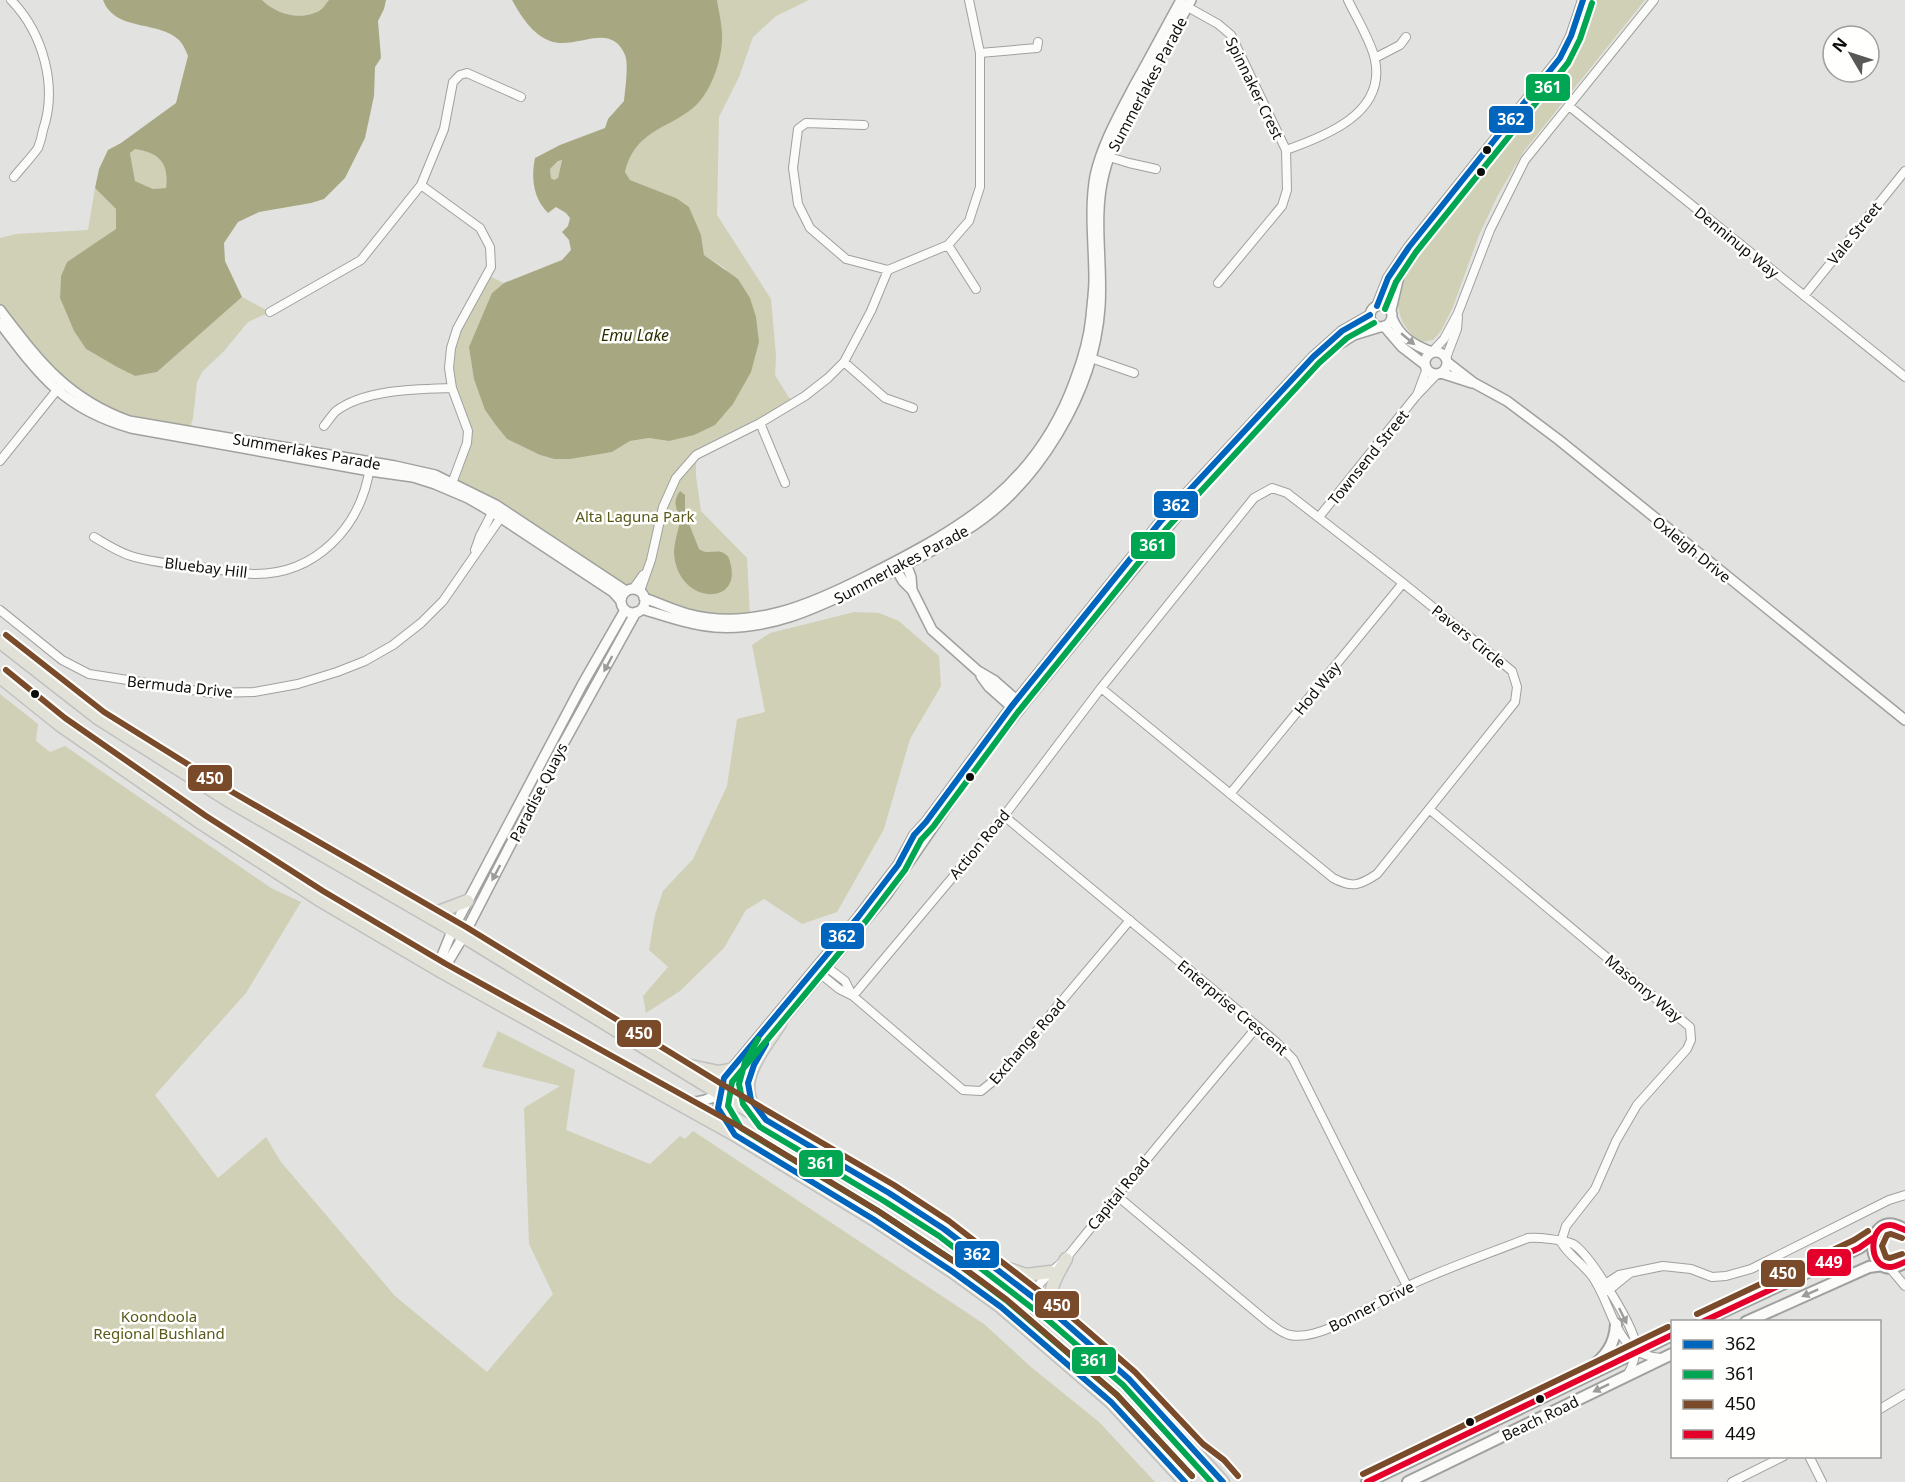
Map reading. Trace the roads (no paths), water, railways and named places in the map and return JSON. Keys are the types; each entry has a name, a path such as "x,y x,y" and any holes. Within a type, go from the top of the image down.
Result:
{"main road":[{"path":"0,642 99,719 229,801 415,909 720,1094 889,1193 985,1259 1055,1314 1129,1379 1223,1482"},
{"path":"0,676 60,725 201,823 318,899 439,970 735,1135 873,1219 953,1272 1001,1307 1111,1402 1185,1482"},
{"path":"415,909 438,912 468,901"},
{"path":"766,1120 751,1103 747,1084 753,1068 780,1024"},
{"path":"660,1057 690,1067 719,1072 730,1070"},
{"path":"1705,1320 1858,1248 1873,1238 1881,1228 1894,1225 1905,1230"},
{"path":"1873,1238 1873,1253 1886,1266"},
{"path":"1055,1314 1050,1299 1051,1291 1066,1258"},
{"path":"985,1259 1019,1274 1035,1275 1050,1272"},
{"path":"1750,1320 1869,1267 1896,1266 1905,1262"},
{"path":"1562,1388 1604,1357 1614,1338 1616,1324"},
{"name":"Beach Road","path":"1367,1482 1671,1335"},
{"name":"Beach Road","path":"1408,1482 1668,1356"},
{"path":"1429,1452 1438,1454 1464,1443 1477,1443 1482,1446"},
{"path":"1197,1451 1218,1467 1231,1482"}],"street":[{"path":"11,0 33,28 44,57 49,86 48,116 38,148 14,177"},
{"path":"864,125 806,123 798,129 793,168 798,204 810,228 846,259 888,270 948,245 969,220 980,187 980,52 969,0"},
{"path":"1286,150 1322,137 1349,122 1368,100 1377,80 1375,58 1348,0"},
{"path":"671,1100 703,1102 720,1094 780,1024 898,865 914,835 1160,522 1313,357 1342,331 1370,315 1377,306 1388,278 1419,235 1560,58 1571,36 1583,0"},
{"path":"1425,365 1426,357 1444,339 1458,313 1490,230 1525,160 1654,0"},
{"name":"Spinnaker Crest","path":"1185,2 1231,34 1286,150 1287,190 1282,206 1218,283"},
{"name":"Summerlakes Parade","path":"589,571 671,609 690,615 726,619 759,616 798,608 814,602 905,561 967,531 996,508 1042,458 1078,396 1100,307 1100,195 1105,156 1185,2"},
{"path":"1375,58 1400,45 1406,37"},
{"path":"980,52 1037,48 1038,42"},
{"path":"270,312 361,260 421,185 444,129 453,82 460,75 467,73 521,97"},
{"name":"Denninup Way","path":"1569,106 1905,377"},
{"path":"1105,156 1156,169"},
{"name":"Vale Street","path":"1804,296 1905,171"},
{"path":"421,185 480,228 490,247 491,267 457,329 451,348 449,368 452,388 468,431 467,443 451,486"},
{"path":"948,245 976,289"},
{"path":"1017,706 1188,503 1319,361 1342,341 1389,323 1400,263"},
{"path":"636,592 648,569 663,507 676,478 696,455 760,423 805,396 828,378 844,362 871,311 888,270"},
{"path":"1377,306 1383,304 1399,331 1409,341 1432,352 1439,352 1447,360"},
{"name":"Summerlakes Parade","path":"0,310 60,387"},
{"path":"1370,315 1374,324 1382,327 1430,372 1439,374 1446,369 1457,329 1458,313"},
{"name":"Summerlakes Parade","path":"0,323 29,361 60,387 93,405 129,420 370,467 416,471 494,508 589,571 613,592 623,605 639,610 715,627 753,625 782,620 810,611 894,566"},
{"path":"1088,357 1134,373"},
{"name":"Oxleigh Drive","path":"1447,360 1474,383 1507,401 1559,440 1905,720"},
{"path":"844,362 885,398 913,408"},
{"name":"Townsend Street","path":"1416,396 1426,371 1425,365"},
{"name":"Oxleigh Drive","path":"1439,374 1474,383"},
{"name":"Townsend Street","path":"1319,518 1416,396 1439,374"},
{"path":"0,461 60,387"},
{"path":"324,426 336,412 355,402 395,390 452,388"},
{"path":"760,423 785,483"},
{"name":"Bluebay Hill","path":"94,537 130,556 150,560 254,574 283,571 309,561 327,550 340,537 356,512 370,467"},
{"name":"Pavers Circle","path":"1272,488 1287,493 1403,582 1512,671 1517,687 1515,702 1377,874 1365,883 1349,886 1332,878 1101,688 1254,498 1272,488"},
{"name":"Bermuda Drive","path":"474,554 494,508"},
{"name":"Bermuda Drive","path":"0,610 62,660 89,674 152,686 211,693 254,692 298,684 365,661 393,645 421,624 457,583 474,554 503,514"},
{"path":"905,561 911,577 912,590"},
{"path":"894,566 912,590 932,630 978,671 995,681 1017,706"},
{"name":"Hod Way","path":"1230,794 1403,582"},
{"name":"Paradise Quays","path":"457,934 468,901 623,605 636,592"},
{"name":"Paradise Quays","path":"439,970 639,610 636,592"},
{"path":"582,685 592,691"},
{"name":"Action Road","path":"853,996 1004,816 1101,688"},
{"name":"Masonry Way","path":"1429,809 1690,1027 1691,1040 1687,1049 1637,1105 1616,1141 1595,1189 1566,1227 1561,1242"},
{"name":"Enterprise Crescent","path":"1004,816 1293,1059 1407,1287"},
{"name":"Exchange Road","path":"821,969 845,981 853,996 963,1090 981,1091 997,1078 1130,920"},
{"path":"735,1135 719,1112 724,1078 821,969"},
{"name":"Capital Road","path":"1032,1296 1257,1027"},
{"name":"Bonner Drive","path":"1116,1195 1272,1324 1290,1336 1311,1334 1331,1328 1407,1287 1528,1238 1540,1237 1572,1244 1604,1289 1635,1341 1636,1352"},
{"path":"1604,1289 1630,1273 1663,1266 1690,1269 1712,1277 1726,1276 1751,1269 1885,1202 1905,1195"},
{"path":"1886,1266 1905,1286"},
{"name":"Bonner Drive","path":"1604,1289 1616,1324 1626,1344 1636,1352"},
{"path":"1032,1296 1026,1305 1027,1317 1059,1346 1064,1361"},
{"path":"1627,1376 1634,1364 1636,1352 1649,1358 1668,1356"},
{"path":"1881,1408 1905,1394"},
{"path":"1732,1482 1780,1458"},
{"path":"1810,1458 1822,1482"}],"water":[{"path":"103,0 262,0 274,9 296,16 319,11 329,0 386,0 378,21 381,58 375,67 374,96 365,138 345,178 324,199 259,212 238,222 224,243 225,261 242,297 157,372 135,376 86,349 74,331 60,298 61,276 67,262 116,229 116,209 95,188 99,169 108,150 176,103 188,56 180,42 170,34 127,21 117,17","holes":["135,149 161,160 166,172 166,188 153,189 135,181 130,153"]},
{"name":"Emu Lake","path":"512,0 717,0 722,41 717,68 705,95 693,108 643,140 635,148 625,172 630,180 676,198 689,207 701,235 704,255 738,279 750,298 756,317 759,342 751,372 733,404 715,425 694,435 669,441 649,438 630,441 612,452 570,459 554,459 540,455 507,439 485,410 474,379 469,347 492,293 504,283 562,260 571,250 569,240 562,232 568,226 570,218 556,207 548,213 536,194 533,180 535,158 560,145 605,128 608,119 624,101 627,64 619,45 611,39 560,43 544,38 532,29","holes":["562,160 558,178 554,180 551,178 550,169"]},
{"path":"680,491 685,495 685,514 699,549 706,552 722,552 729,559 731,579 726,588 718,593 707,594 696,590 685,582 678,570 674,553 679,526 676,501"}],"park label":[{"name":"Alta Laguna Park","path":"635,516"},
{"name":"Koondoola Regional Bushland","path":"159,1324"}]}
